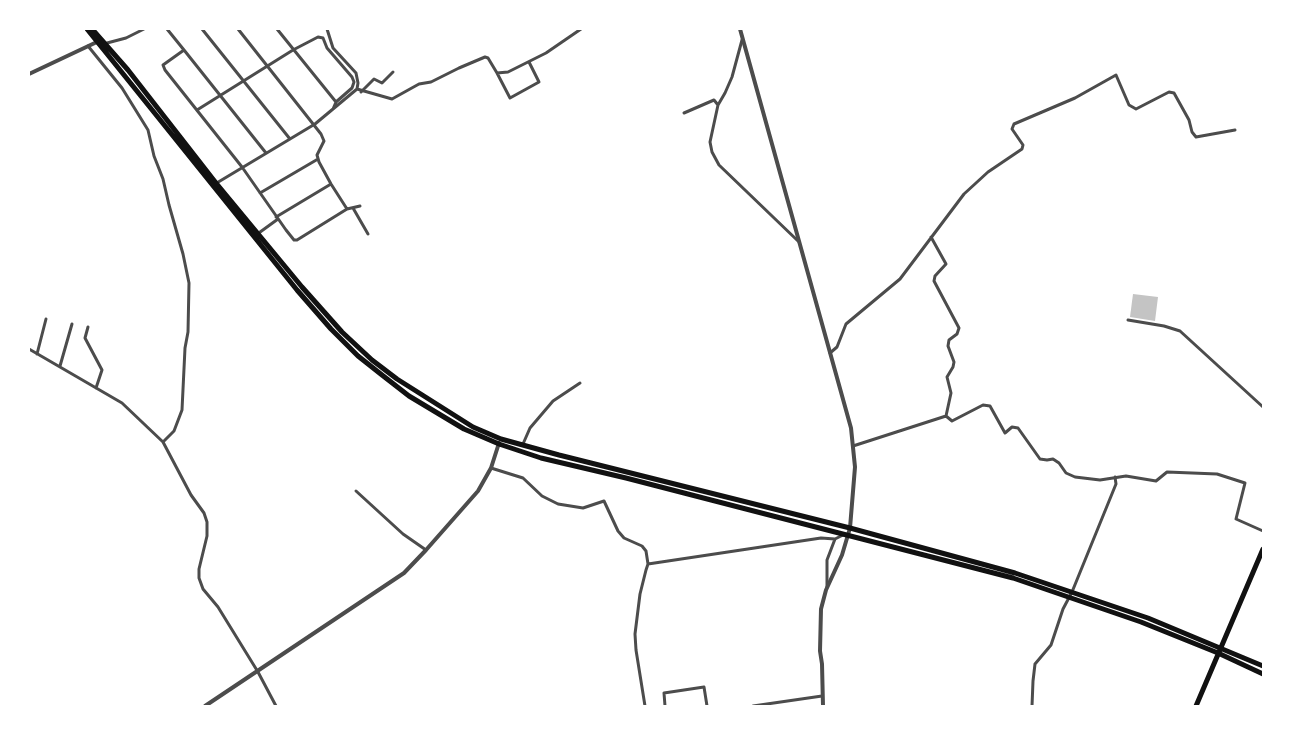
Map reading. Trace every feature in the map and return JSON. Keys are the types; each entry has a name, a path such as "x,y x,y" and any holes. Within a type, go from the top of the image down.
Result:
{"main road":[{"path":"87,29 102,41"},
{"path":"92,29 256,235 297,290 331,329 358,356 409,396 464,429 541,458 1013,578 1070,595"},
{"path":"500,441 523,444 559,455 850,528 1015,572 1141,622 1263,666"},
{"path":"1196,706 1263,549"},
{"path":"1220,651 1263,674"}],"street":[{"path":"29,74 88,46 102,41 126,38 144,29"},
{"path":"167,29 266,153"},
{"path":"202,29 290,139"},
{"path":"238,29 315,124 324,140 317,156 330,184 348,209"},
{"path":"277,29 336,102"},
{"path":"214,184 315,124 357,89 356,73 333,48 327,29"},
{"path":"497,73 508,72 529,62 546,53 581,29"},
{"path":"740,29 851,428 854,467 850,528 845,536 821,609 820,651 823,706"},
{"path":"197,110 314,38 323,38 327,48 352,77 354,82 352,88 336,102 332,110"},
{"path":"742,39 732,77 718,105 710,142 712,152 719,165 798,241"},
{"path":"88,46 122,88 148,130 154,156 163,179 168,205 183,254 189,282 188,332 185,348 182,410 174,431 163,442"},
{"path":"184,50 163,65 242,167 294,240 348,209 360,206"},
{"path":"357,89 361,92 392,99 419,84 431,82 485,57 488,58 510,98 539,82 529,62"},
{"path":"361,92 374,78 382,83 394,72"},
{"path":"830,353 837,347 846,324 900,279 964,194 988,172 1022,149 1023,145 1012,129 1014,124 1075,98 1116,75 1129,106 1136,109 1169,92 1174,93 1196,137 1235,130"},
{"path":"684,112 714,100 718,105"},
{"path":"260,193 318,158"},
{"path":"256,235 277,218 330,184"},
{"path":"354,208 368,234"},
{"path":"931,237 946,264 935,276 934,281 959,328 957,334 949,340 948,346 954,367 947,377 951,393 946,416"},
{"path":"37,354 46,319"},
{"path":"1128,320 1164,326 1180,331 1263,407"},
{"path":"60,366 72,324"},
{"path":"88,327 85,338 102,370 96,388"},
{"path":"29,349 122,403 163,442 191,496 204,513 207,522 207,536 199,569 199,578 203,589 218,607 258,672 276,706"},
{"path":"523,444 530,428 552,401 580,383"},
{"path":"946,416 952,421 983,405 990,406 1005,433 1012,427 1018,428 1040,459 1047,460 1053,458 1066,473 1075,477 1100,480 1126,476 1156,481 1167,472 1217,474 1245,483 1236,519 1263,531"},
{"path":"853,446 946,416"},
{"path":"205,706 392,582 416,562 483,484 491,468 500,441"},
{"path":"491,468 523,478 542,496 558,504 583,508 604,501 618,531 624,538 642,546 646,551 648,564 640,594 635,634 645,706"},
{"path":"1032,706 1032,681 1035,664 1051,645 1063,609 1116,484 1115,477"},
{"path":"356,491 403,534 426,550"},
{"path":"648,564 845,536"},
{"path":"826,590 827,560 835,538"},
{"path":"666,706 664,693 704,687 707,706"},
{"path":"753,706 822,696"}],"building":[{"path":"1133,294 1158,297 1155,321 1130,317"}]}
